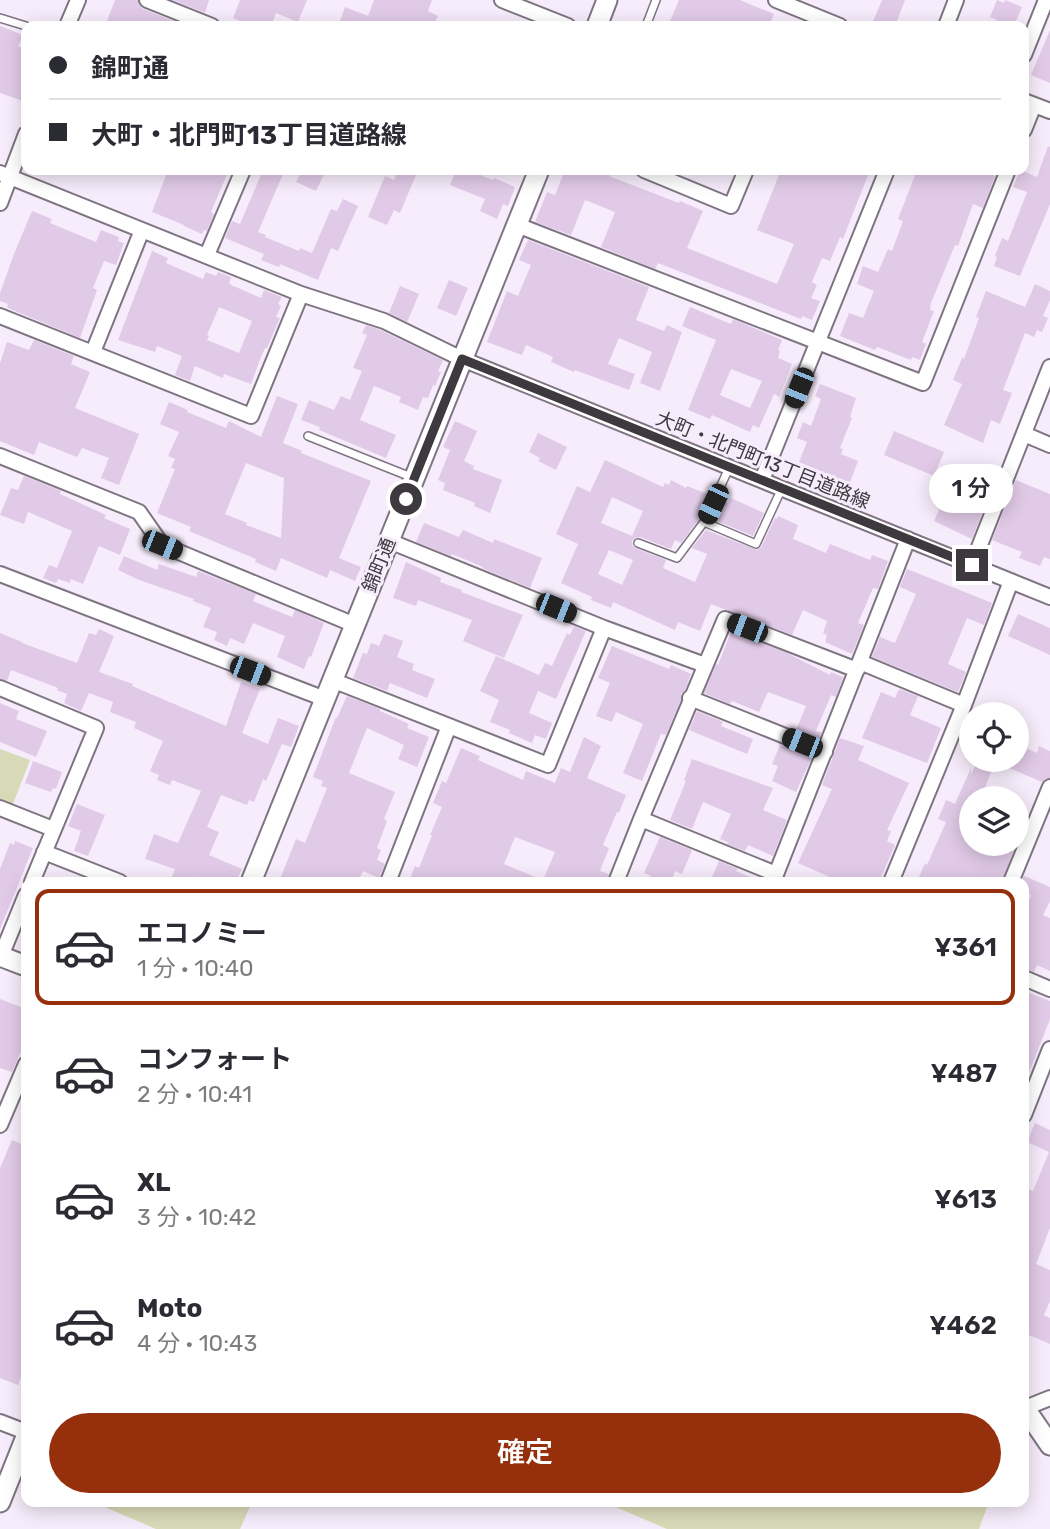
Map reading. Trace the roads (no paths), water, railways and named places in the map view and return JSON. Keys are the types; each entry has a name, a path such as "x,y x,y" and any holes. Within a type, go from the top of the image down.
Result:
{"street":[{"path":"70,21 78,0"},
{"path":"147,0 200,21"},
{"path":"502,0 555,21"},
{"path":"599,21 607,0"},
{"path":"776,0 807,20"},
{"path":"948,21 956,0"},
{"path":"1029,42 1046,0"},
{"path":"1029,103 1050,111"},
{"path":"0,203 5,175 21,144"},
{"name":"大町・北門町13丁目道路線","path":"5,175 301,294 384,321 462,359 1050,597"},
{"path":"207,255 241,175"},
{"name":"錦町通","path":"253,877 537,175"},
{"path":"656,175 731,206 741,175"},
{"path":"762,480 885,175"},
{"path":"517,225 923,383 1006,175"},
{"path":"93,352 142,230"},
{"path":"0,316 251,416 301,294"},
{"path":"972,565 1050,367"},
{"path":"1024,434 1050,444"},
{"path":"0,456 139,512 162,545 355,625"},
{"path":"774,877 908,539"},
{"path":"389,541 604,628 705,665"},
{"path":"0,574 324,699"},
{"path":"965,702 1012,581"},
{"path":"618,877 640,818 725,619 959,703"},
{"path":"332,680 548,765 604,628"},
{"path":"0,688 96,728 34,877"},
{"path":"690,698 825,752"},
{"path":"893,877 959,717"},
{"path":"390,877 449,726"},
{"path":"1013,877 1050,788"},
{"path":"0,808 53,829"},
{"path":"640,818 772,877"},
{"path":"44,852 107,877"},
{"path":"21,907 0,956 21,964"},
{"path":"1029,980 1050,989"},
{"path":"1029,1102 1050,1049"},
{"path":"0,1125 21,1076"},
{"path":"1029,1406 1050,1398"},
{"path":"1029,1415 1050,1445"},
{"path":"0,1422 21,1432"},
{"path":"0,1502 21,1448"}],"lane":[{"path":"648,21 656,0"},
{"path":"0,18 21,24"},
{"path":"308,436 414,478"},
{"path":"638,543 677,558 704,522 730,467"},
{"path":"704,522 756,544 782,488"}]}
